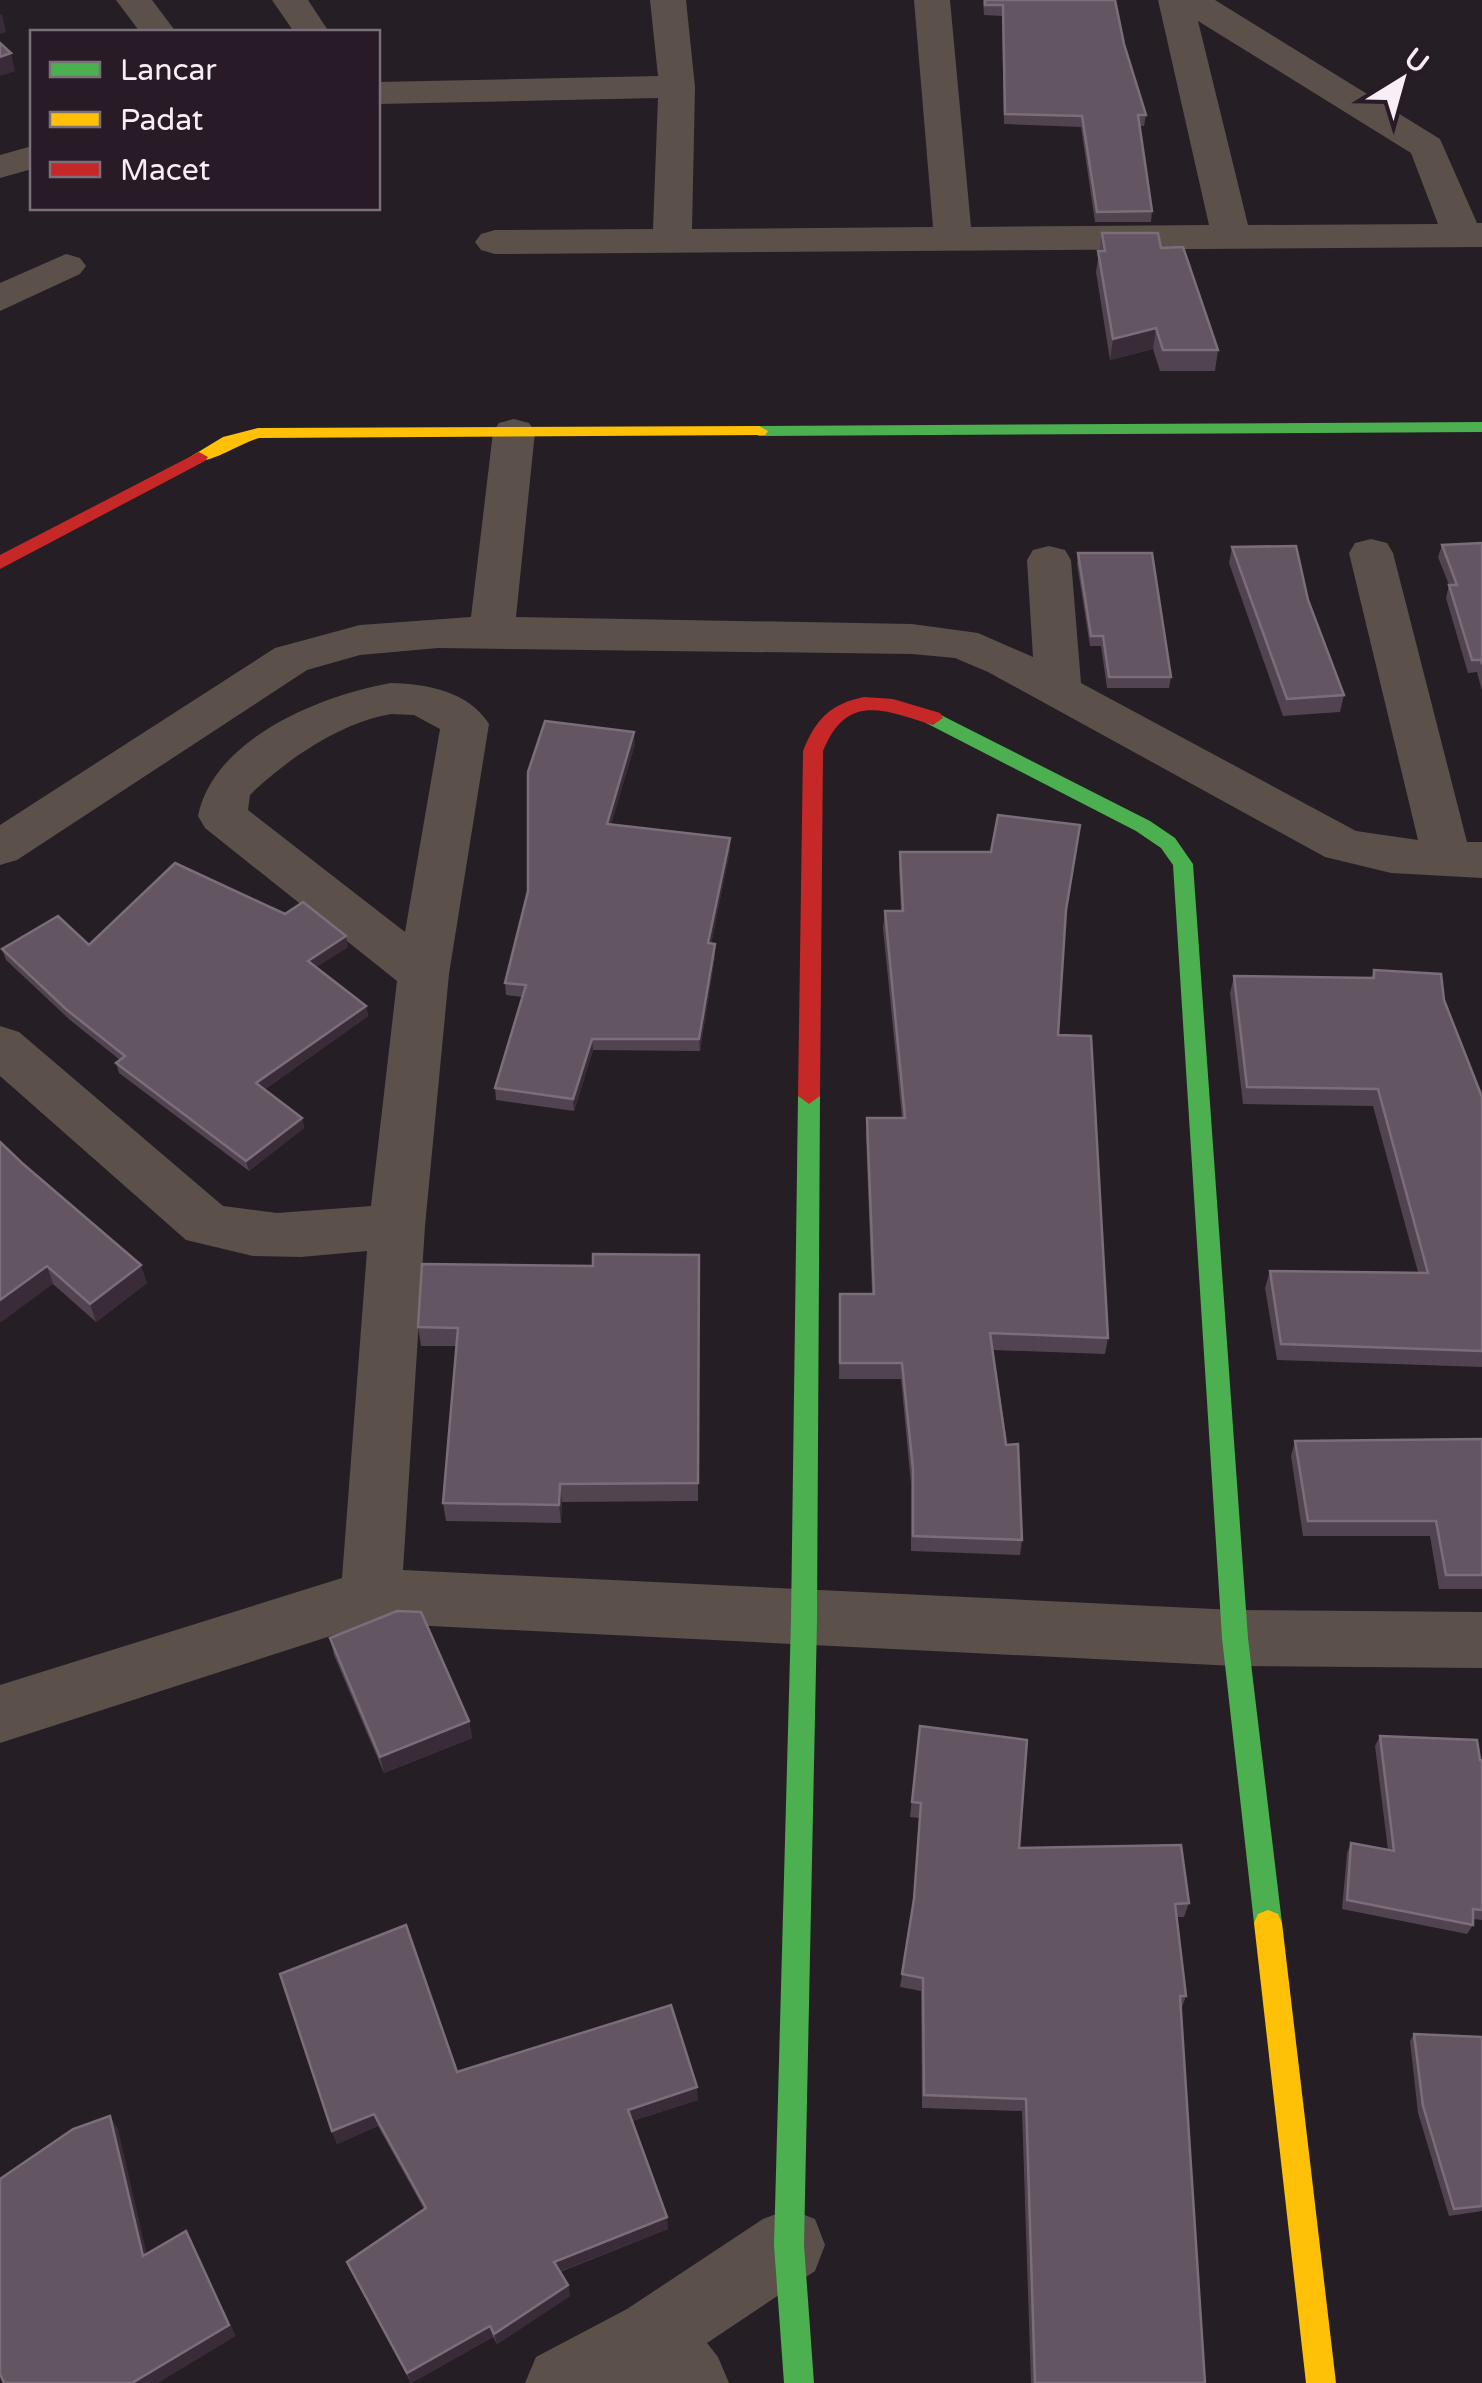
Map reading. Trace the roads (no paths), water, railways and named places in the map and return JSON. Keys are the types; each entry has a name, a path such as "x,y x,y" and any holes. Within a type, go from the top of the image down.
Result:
{"street":[{"path":"134,0 156,30"},
{"path":"290,0 310,30"},
{"path":"668,0 676,87 672,240"},
{"path":"932,0 953,238"},
{"path":"1176,0 1231,236"},
{"path":"495,242 1472,235 1427,147 1190,0"},
{"path":"380,93 676,87"},
{"path":"0,167 30,159"},
{"path":"0,299 66,266"},
{"path":"0,562 228,440 258,433 1482,427"},
{"path":"492,632 514,432"},
{"path":"0,848 291,659 322,646 360,640 492,632 962,644 1004,661 1342,845 1391,856 1464,859 1371,553"},
{"path":"1049,560 1058,691"},
{"path":"371,1596 397,1226 423,974 465,724 448,707 425,700 387,698 350,706 282,743 228,792 222,816 423,974"},
{"path":"798,2383 789,2245 804,1620 812,750 820,724 848,706 873,703 918,710 1144,826 1168,843 1183,864 1235,1638 1321,2383"},
{"path":"0,1046 206,1224 238,1234 292,1236 397,1226"},
{"path":"0,1714 371,1596 1235,1638 1482,1640"},
{"path":"562,2383 673,2359 789,2245"}]}
